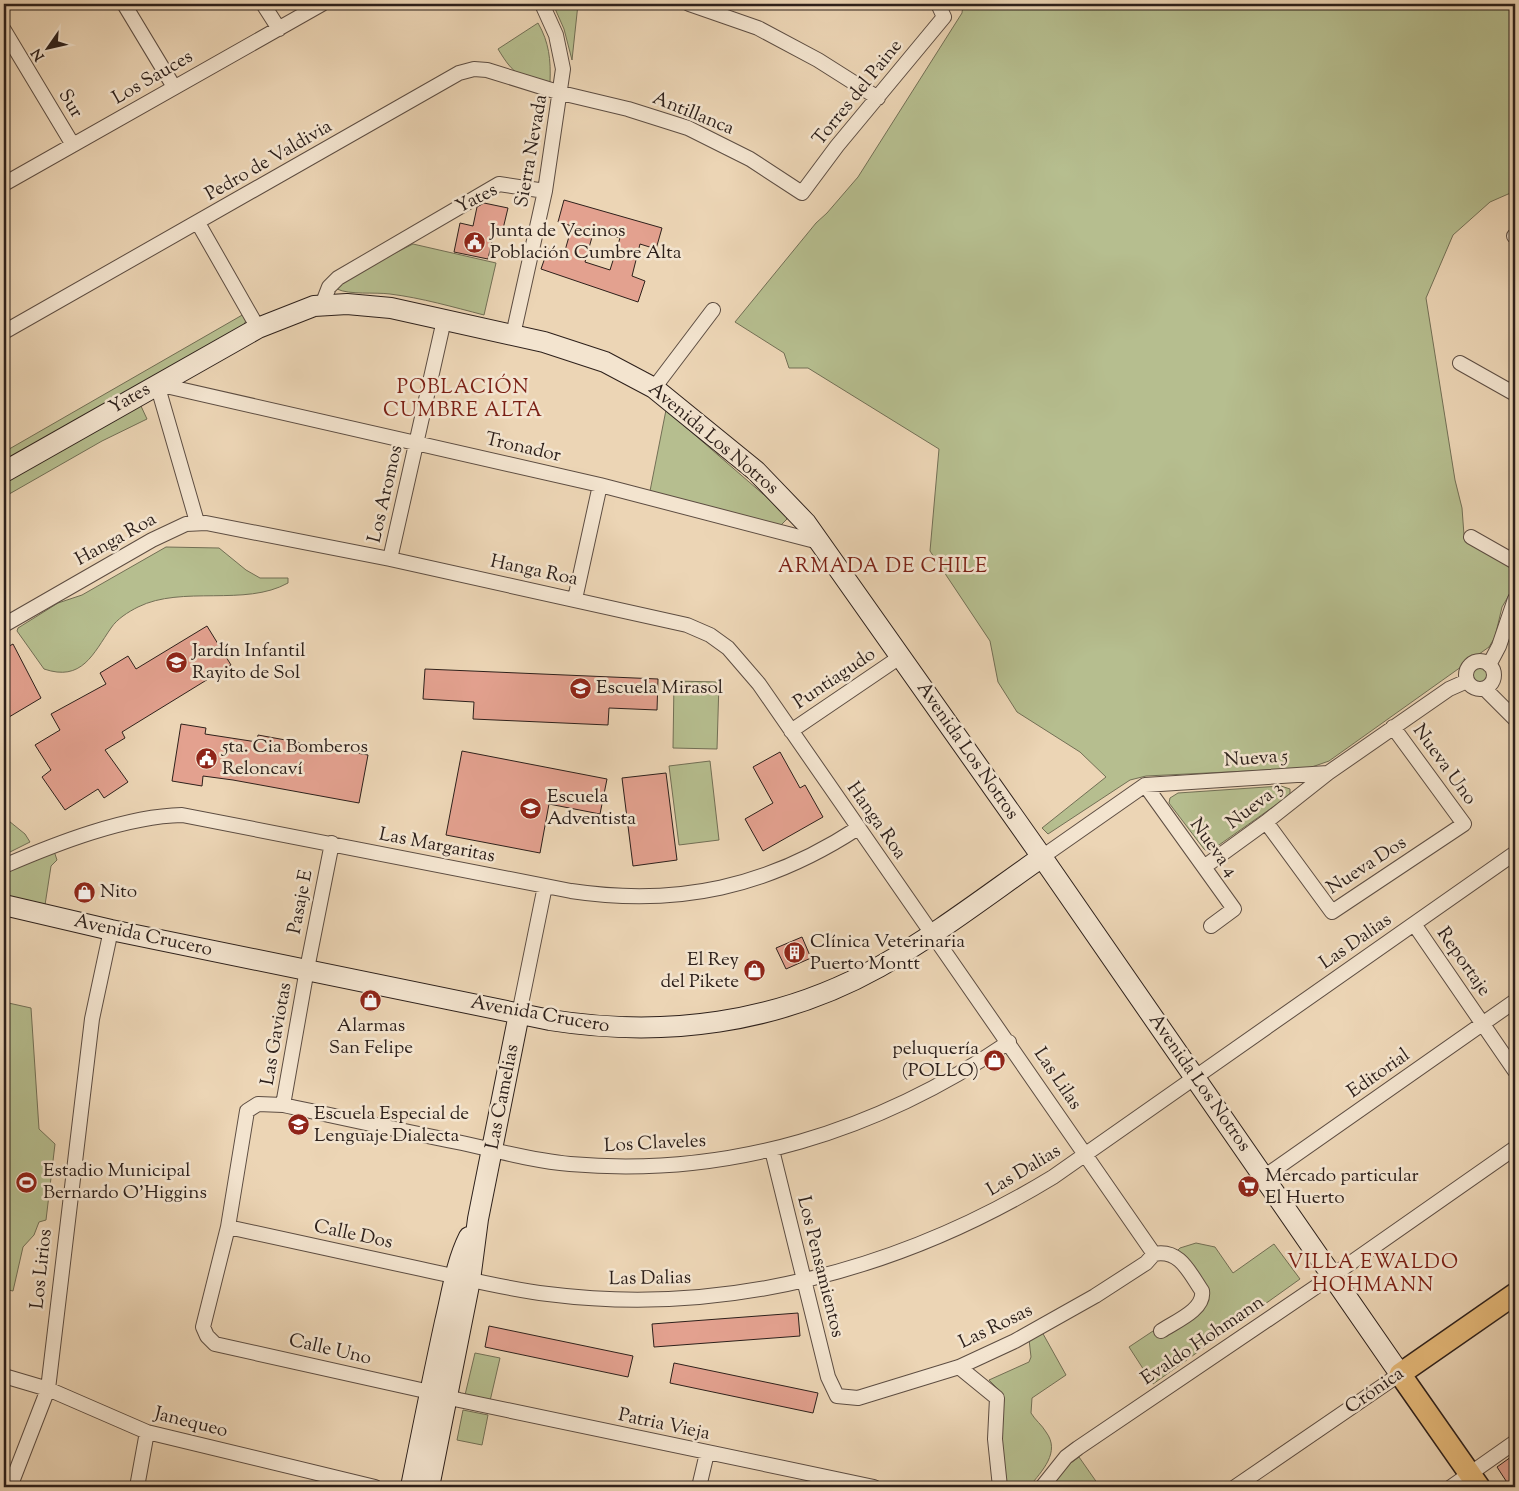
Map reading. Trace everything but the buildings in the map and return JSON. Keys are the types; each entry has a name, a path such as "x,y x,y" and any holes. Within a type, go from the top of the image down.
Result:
{"main road":[{"name":"Avenida Los Notros","path":"258,328 295,311 322,305 347,304 391,308 544,342 597,360 634,376 654,388 756,471 792,506 819,542 1042,857 1474,1481"},
{"name":"Yates","path":"4,472 258,328"},
{"name":"Avenida Crucero","path":"4,905 111,930 519,1014 580,1025 642,1029 672,1028 734,1020 823,994 879,967 931,934 1042,857"},
{"name":"Las Camelias","path":"411,1487 438,1394 463,1278 461,1254 478,1219 519,1014"},
{"name":"Crónica","path":"1400,1374 1515,1294"},
{"name":"Las Camelias","path":"429,1487 438,1394"}],"street":[{"path":"124,4 174,87"},
{"path":"263,4 279,28"},
{"name":"Los Sauces","path":"4,184 322,4"},
{"name":"Sierra Nevada","path":"513,334 545,191 561,93 563,69 560,47 542,4"},
{"path":"689,4 758,28 818,60 878,98"},
{"name":"Torres del Paine","path":"802,193 944,17 938,4"},
{"name":"Sur","path":"4,30 9,51 73,145"},
{"name":"Pedro de Valdivia","path":"4,332 467,70 487,70 561,93"},
{"name":"Antillanca","path":"561,93 628,109 688,128 750,159 802,193"},
{"name":"Yates","path":"322,305 329,287 338,278 499,184 545,191"},
{"path":"198,223 258,328"},
{"path":"654,388 713,310"},
{"name":"Los Aromos","path":"390,559 444,320"},
{"path":"1460,363 1515,394"},
{"path":"157,384 197,522"},
{"name":"Tronador","path":"157,384 600,485 819,542"},
{"path":"575,599 600,485"},
{"name":"Hanga Roa","path":"4,625 152,540 176,528 197,522 264,533 390,559 687,625 710,635 728,648 759,684 931,934"},
{"path":"1471,537 1515,562"},
{"path":"1489,665 1499,646 1515,598"},
{"name":"Puntiagudo","path":"791,731 900,657"},
{"path":"1485,689 1494,678 1494,673 1489,665 1480,662 1472,664 1466,672 1467,681 1477,689 1485,689 1515,719"},
{"path":"1328,773 1449,688 1467,681"},
{"name":"Nueva Uno","path":"1393,727 1464,824"},
{"name":"Nueva 5","path":"1145,785 1328,773"},
{"name":"Nueva 3","path":"1204,867 1266,822 1328,773"},
{"path":"1042,857 1145,785"},
{"name":"Nueva 4","path":"1145,785 1234,909 1211,926"},
{"name":"Las Margaritas","path":"4,866 115,826 162,816 204,818 332,843 379,855 545,886 626,897 681,895 708,892 785,869 825,849 858,828"},
{"name":"Nueva Dos","path":"1266,822 1332,912 1464,824"},
{"name":"Pasaje E","path":"307,969 332,843"},
{"name":"Las Dalias","path":"463,1278 550,1294 634,1300 718,1295 804,1281 876,1261 950,1233 1020,1197 1086,1154 1515,853"},
{"name":"Las Camelias","path":"519,1014 545,886"},
{"name":"Reportaje","path":"1414,924 1515,1071"},
{"name":"Los Lirios","path":"10,1487 48,1390 92,1020 111,930"},
{"name":"Las Lilas","path":"931,934 1009,1042 1152,1250"},
{"name":"Las Gaviotas","path":"207,1336 203,1327 228,1227 247,1111 258,1104 283,1105 307,969"},
{"name":"Editorial","path":"1264,1177 1515,1001"},
{"name":"Los Claveles","path":"283,1105 492,1150 569,1164 609,1166 689,1163 772,1150 841,1130 945,1083 1009,1042"},
{"name":"Evaldo Hohmann","path":"1042,1487 1066,1457 1078,1448 1332,1276 1515,1148"},
{"name":"Los Pensamientos","path":"772,1150 828,1377 834,1392"},
{"name":"Calle Dos","path":"228,1227 463,1278"},
{"path":"1152,1250 1171,1254 1181,1260 1202,1296 1196,1308 1161,1331"},
{"name":"Las Rosas","path":"834,1392 842,1397 858,1398 960,1367 1015,1341 1095,1296 1146,1263 1152,1250"},
{"name":"Calle Uno","path":"207,1336 215,1344 438,1394"},
{"path":"960,1367 997,1398 995,1439 1000,1487"},
{"name":"Crónica","path":"1235,1487 1400,1374"},
{"name":"Janequeo","path":"4,1376 48,1390 147,1432 375,1487"},
{"name":"Patria Vieja","path":"438,1394 707,1453 874,1487"},
{"path":"137,1487 147,1432"},
{"path":"1451,1487 1474,1481 1515,1442"},
{"path":"700,1487 707,1453"}],"green space":[{"path":"553,4 578,4 572,60 564,29"},
{"path":"963,4 1515,4 1515,191 1490,202 1453,235 1426,298 1455,480 1462,508 1464,535 1515,568 1515,585 1502,607 1495,637 1489,647 1329,761 1309,768 1146,776 1130,780 1048,834 1042,828 1106,777 1080,752 1017,712 998,682 990,641 930,551 939,449 808,368 789,368 784,353 735,322 816,223 858,177 962,13"},
{"path":"538,23 545,37 548,51 550,82 524,76 513,70 498,49"},
{"path":"413,244 496,263 484,315 402,296 384,293 348,292 337,289 336,285 341,280"},
{"path":"244,314 246,320 244,325 4,464 4,452"},
{"path":"140,404 147,419 102,441 4,497 4,481"},
{"path":"666,410 786,514 787,519 780,526 650,491"},
{"path":"166,547 219,548 246,570 260,578 288,578 288,583 271,590 253,594 174,597 155,601 127,613 113,625 92,656 77,669 68,672 57,672 44,669 17,631 18,628 58,603 82,595"},
{"path":"1480,667 1486,670 1489,676 1486,682 1480,685 1474,682 1471,676 1474,670"},
{"path":"674,681 719,682 717,749 673,748"},
{"path":"710,761 719,840 679,845 669,766"},
{"path":"1281,786 1290,789 1290,795 1209,852 1204,849 1169,803 1170,798 1178,793"},
{"path":"4,817 25,834 30,842 4,855"},
{"path":"54,851 57,860 51,866 45,905 4,896 4,869"},
{"name":"Estadio Municipal Bernardo O'Higgins","path":"4,1002 31,1008 39,1129 55,1144 46,1220 39,1222 34,1235 23,1247 13,1291 4,1289"},
{"path":"1196,1243 1215,1247 1233,1273 1274,1244 1300,1279 1153,1384 1129,1347 1153,1331 1158,1337 1203,1306 1177,1251 1180,1248"},
{"path":"1042,1332 1066,1375 1032,1398 1031,1413 1050,1439 1051,1454 1044,1468 1029,1487 1003,1487 1000,1453 1001,1392 989,1380 1029,1362 1031,1357 1029,1339"},
{"path":"475,1353 500,1358 490,1401 465,1395"},
{"path":"463,1410 488,1415 482,1445 457,1440"},
{"path":"1079,1457 1100,1487 1051,1487 1068,1465"}],"place":[{"name":"Junta de Vecinos Población Cumbre Alta","path":"474,242"},
{"name":"Jardín Infantil Rayito de Sol","path":"176,662"},
{"name":"Escuela Mirasol","path":"580,688"},
{"name":"5ta. Cia Bomberos Reloncaví","path":"206,758"},
{"name":"Escuela Adventista","path":"531,808"},
{"name":"Nito","path":"84,892"},
{"name":"Clínica Veterinaria Puerto Montt","path":"794,953"},
{"name":"El Rey del Pikete","path":"755,971"},
{"name":"Alarmas San Felipe","path":"371,1000"},
{"name":"peluquería (POLLO)","path":"995,1060"},
{"name":"Escuela Especial de Lenguaje Dialecta","path":"298,1125"},
{"name":"Estadio Municipal Bernardo O'Higgins","path":"27,1182"},
{"name":"Mercado particular El Huerto","path":"1249,1187"}],"district":[{"name":"POBLACIÓN CUMBRE ALTA","path":"463,400"},
{"name":"ARMADA DE CHILE","path":"883,567"},
{"name":"VILLA EWALDO HOHMANN","path":"1373,1274"}]}
